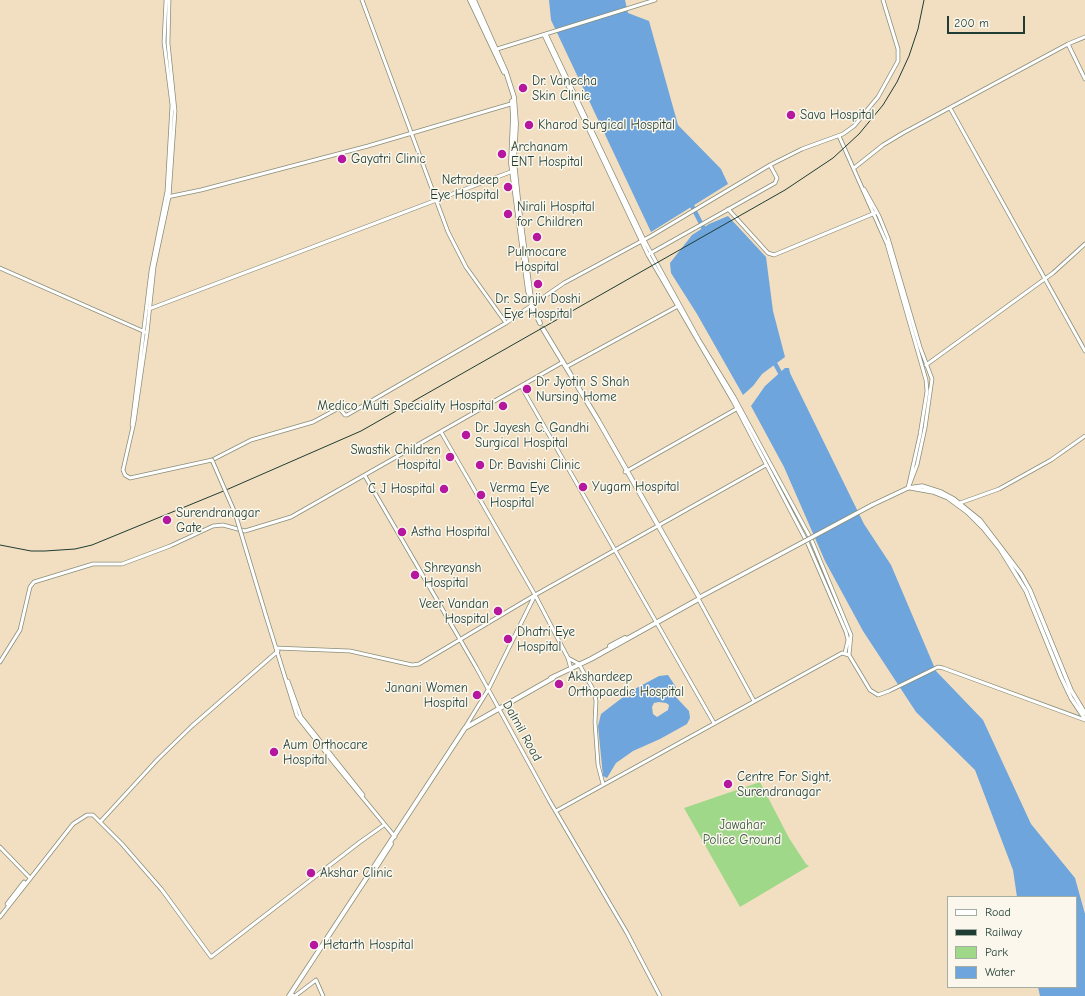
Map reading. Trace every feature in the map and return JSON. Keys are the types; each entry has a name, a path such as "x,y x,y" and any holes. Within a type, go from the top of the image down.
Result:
{"highway":[{"path":"470,0 494,50"},
{"path":"474,0 507,80 514,103 513,172 527,286 532,306 540,324"},
{"path":"292,996 466,726 698,598 543,329"}],"main road":[{"path":"698,598 872,505 908,488 922,486 932,489 960,503 988,529 1021,574 1030,590 1068,683 1085,713"},
{"path":"908,488 933,492 948,498 967,512 995,543 1009,562 1026,591 1061,677 1071,698 1085,720"}],"street":[{"path":"167,0 167,38 175,104 168,197 154,267 132,425 122,470 125,475 130,478 212,460 251,440 308,423 339,408 346,415 506,323 564,284 651,236 770,165 802,149 839,136 854,126 878,97 898,61 898,49 883,0"},
{"path":"362,0 448,232 466,267 506,323"},
{"path":"494,50 655,0"},
{"path":"545,34 642,241 812,541 849,630 852,640 849,655"},
{"path":"854,168 883,145 1068,44 1085,37"},
{"path":"1068,44 1085,78"},
{"path":"168,197 253,177 412,134 514,103"},
{"path":"950,108 1085,351"},
{"path":"839,136 862,187 888,238 920,347 932,379 917,465 908,488"},
{"path":"649,254 774,183 777,178 770,165"},
{"path":"149,309 513,172"},
{"path":"146,332 151,271 168,197"},
{"path":"728,209 768,253 774,256 875,213"},
{"path":"875,213 888,250 923,367 927,391 916,454 908,488"},
{"path":"923,367 1046,279 1085,244"},
{"path":"0,268 146,332"},
{"path":"566,367 679,306"},
{"path":"0,662 20,630 30,587 34,582 93,564 122,564 170,546 214,526 223,525 245,531 259,528 290,517 365,476 563,362"},
{"path":"521,386 714,723"},
{"path":"626,472 738,408"},
{"path":"441,432 535,595 568,658 571,669"},
{"path":"960,503 999,489 1047,463 1085,436"},
{"path":"212,460 235,513 277,650 300,715 383,824 394,836"},
{"path":"101,821 164,753 277,650 350,651 415,665 614,550 768,464"},
{"path":"768,464 808,544 846,632 848,640 845,653"},
{"name":"Dalmil Road","path":"365,476 623,926 660,996"},
{"path":"466,726 488,690 535,595"},
{"path":"698,598 754,701"},
{"path":"556,811 842,653 849,655 868,687 874,693 883,694 938,667 1004,689 1085,720"},
{"path":"568,658 579,664 595,696 595,729 598,765 603,784"},
{"path":"0,915 73,824 87,814 93,815 101,821 162,890 211,958 383,824"},
{"path":"0,847 29,877"},
{"path":"292,996 316,980 323,996"}],"green space":[{"name":"Jawahar Police Ground","path":"760,782 789,838 806,864 809,866 740,907 684,808"}],"water":[{"path":"549,0 625,0 628,13 649,21 678,125 721,169 728,184 651,232 551,20"},
{"path":"728,216 766,257 773,311 785,357 762,374 753,386 743,395 697,314 671,273 670,263 692,235 709,224"},
{"path":"785,368 789,368 790,373 864,524 891,565 936,671 983,720 1031,824 1075,878 1085,914 1085,996 1040,996 1038,988 1077,988 1077,896 1017,896 1013,870 975,770 916,712 863,631 825,561 784,467 751,406 765,386"},
{"path":"668,675 676,687 674,695 689,711 690,718 687,724 660,739 633,751 616,763 607,778 603,776 598,726 601,714 631,691 659,676","holes":["654,703 666,703 669,705 668,710 657,717 653,714 652,707"]}],"waterway":[{"path":"690,202 706,233"},
{"path":"773,360 783,378"}],"railway":[{"path":"0,545 31,551 75,549 92,545 226,490 361,431 785,190 833,158 859,134 883,105 897,82 909,56 918,29 924,0"}],"place":[{"name":"Dr. Vanecha Skin Clinic","path":"523,88"},
{"name":"Sava Hospital","path":"791,115"},
{"name":"Kharod Surgical Hospital","path":"529,125"},
{"name":"Archanam ENT Hospital","path":"502,154"},
{"name":"Gayatri Clinic","path":"342,159"},
{"name":"Netradeep Eye Hospital","path":"508,187"},
{"name":"Nirali Hospital for Children","path":"508,214"},
{"name":"Pulmocare Hospital","path":"537,237"},
{"name":"Dr. Sanjiv Doshi Eye Hospital","path":"538,284"},
{"name":"Dr Jyotin S Shah Nursing Home","path":"527,389"},
{"name":"Medico Multi Speciality Hospital","path":"503,406"},
{"name":"Dr. Jayesh C. Gandhi Surgical Hospital","path":"466,435"},
{"name":"Swastik Children Hospital","path":"450,457"},
{"name":"Dr. Bavishi Clinic","path":"480,465"},
{"name":"Yugam Hospital","path":"583,487"},
{"name":"C J Hospital","path":"444,489"},
{"name":"Verma Eye Hospital","path":"481,495"},
{"name":"Surendranagar Gate","path":"167,520"},
{"name":"Astha Hospital","path":"402,532"},
{"name":"Shreyansh Hospital","path":"415,575"},
{"name":"Veer Vandan Hospital","path":"498,611"},
{"name":"Dhatri Eye Hospital","path":"508,639"},
{"name":"Akshardeep Orthopaedic Hospital","path":"559,684"},
{"name":"Janani Women Hospital","path":"477,695"},
{"name":"Aum Orthocare Hospital","path":"274,752"},
{"name":"Centre For Sight, Surendranagar","path":"728,784"},
{"name":"Akshar Clinic","path":"311,873"},
{"name":"Hetarth Hospital","path":"314,945"}]}
